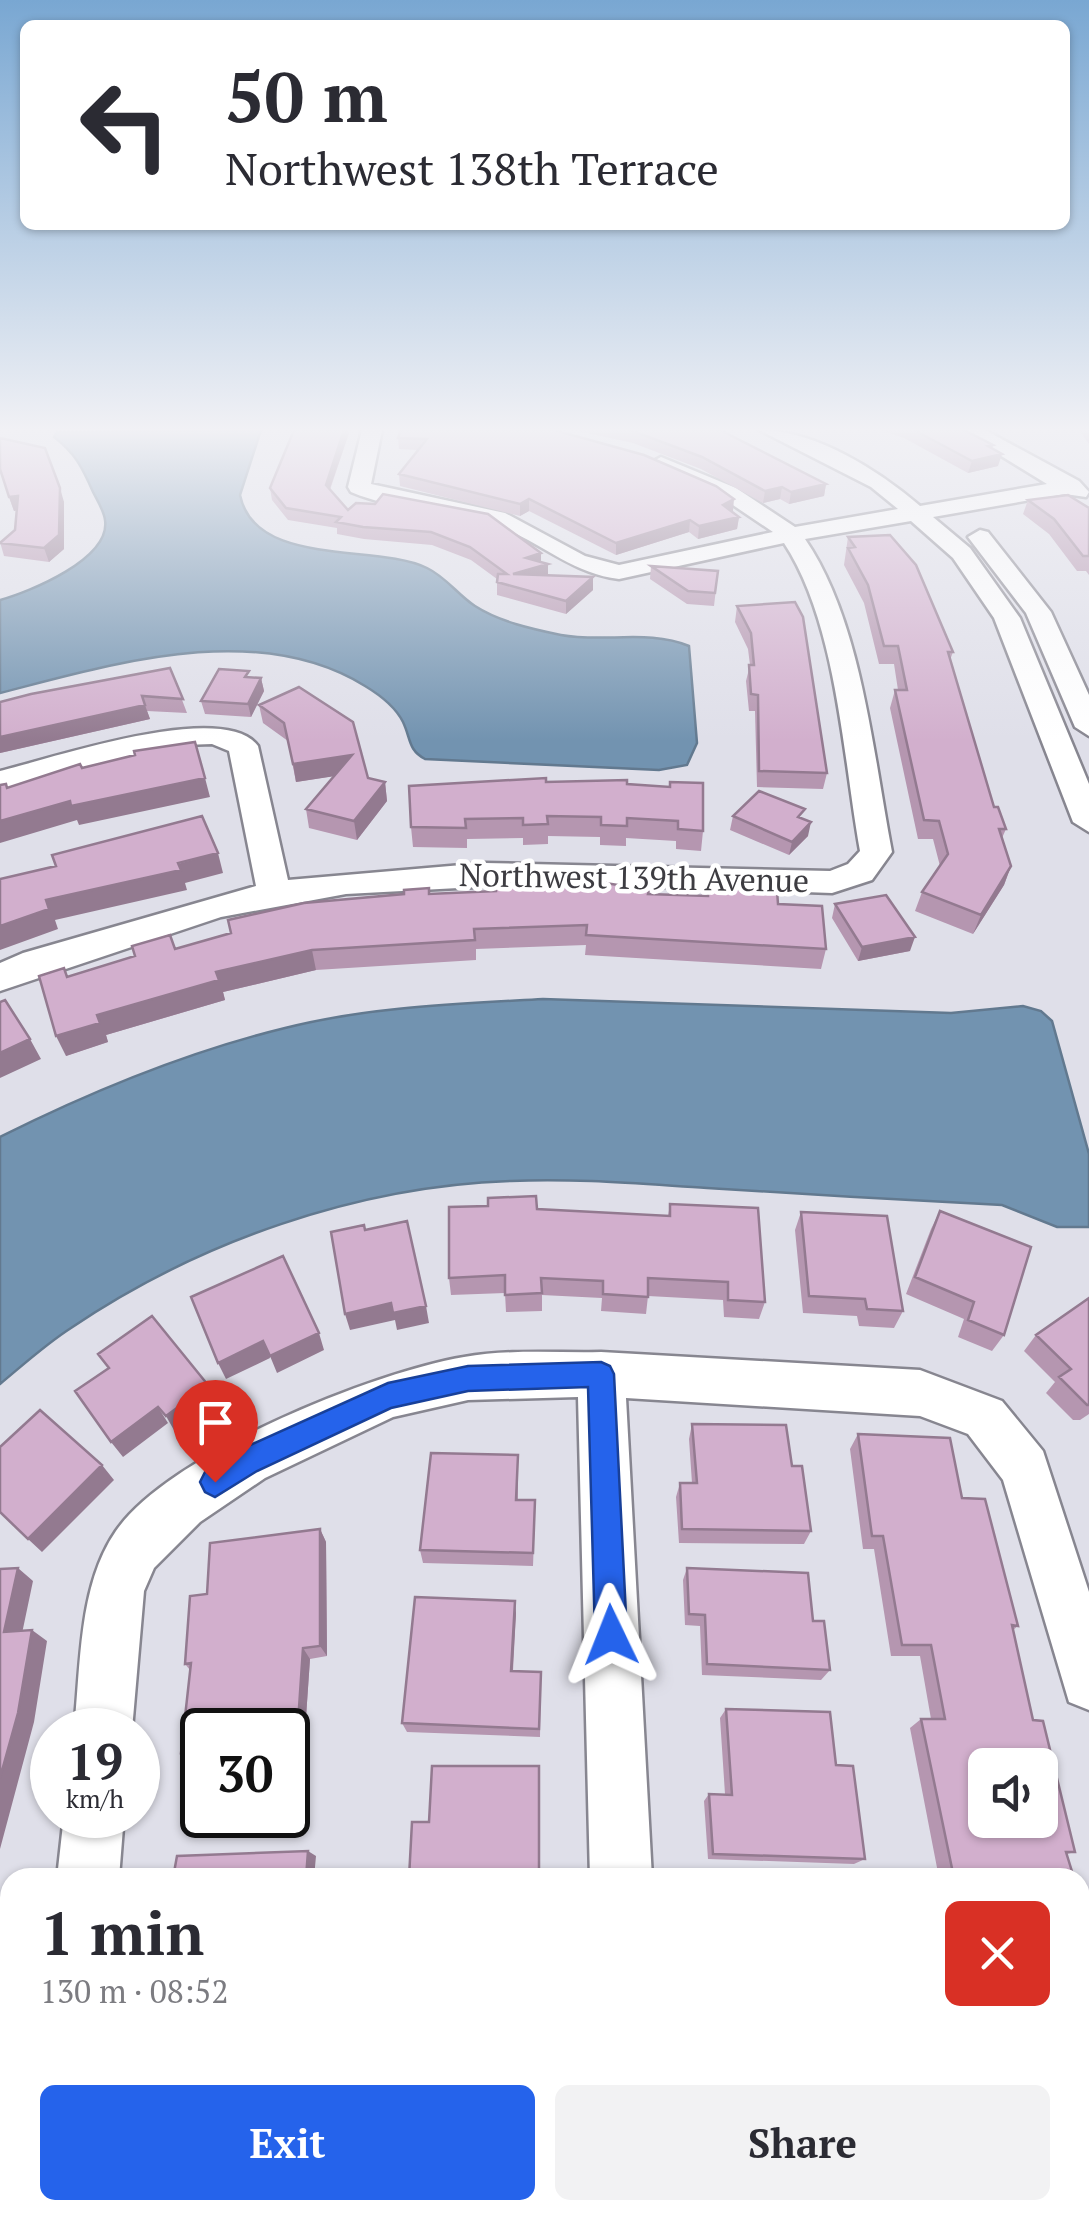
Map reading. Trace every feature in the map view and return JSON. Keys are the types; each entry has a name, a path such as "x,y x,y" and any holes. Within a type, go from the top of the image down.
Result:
{"street":[{"path":"533,534 582,567 598,572 618,572 801,534"},
{"path":"786,534 790,536"},
{"path":"948,534 1007,618 1089,822"},
{"path":"969,534 990,547 1038,612 1089,727"},
{"name":"Northwest 139th Avenue","path":"0,978 36,962 274,893 395,878 515,870 832,882 860,872 876,852 828,608 790,536"},
{"path":"0,780 184,736 216,735 243,746 274,893"},
{"path":"601,1374 621,1868"},
{"path":"105,1708 117,1592 135,1549 182,1504 247,1461 388,1396 468,1378 601,1374 920,1393 985,1417 1025,1468 1089,1682"},
{"path":"89,1868 92,1838"}],"water":[{"path":"103,534 267,534 292,544 378,556 427,568 475,606 528,627 577,637 658,638 689,646 697,743 687,765 659,770 425,759 413,748 396,711 365,686 323,666 278,655 232,651 137,660 0,693 0,600 66,572 95,548"},
{"path":"543,999 951,1013 1023,1006 1041,1011 1052,1021 1089,1154 1089,1227 1057,1227 1002,1205 584,1181 453,1185 338,1207 225,1245 120,1297 62,1334 0,1384 0,1137 140,1075 285,1028 380,1011"}],"building":[{"path":"11,534 59,534 44,548 0,543"},
{"path":"435,534 515,534 541,553 526,558 548,564 513,574 593,577 566,601 497,582 498,574 507,574 470,547"},
{"path":"597,534 646,534 616,543"},
{"path":"1065,534 1089,534 1089,556 1083,556"},
{"path":"890,535 916,565 953,652 948,652 994,807 998,807 1006,829 999,829 1011,866 981,915 922,892 948,854 939,821 924,820 895,690 907,690 898,646 884,646 868,585 848,548 855,547 848,537"},
{"path":"651,566 718,571 715,593 688,591"},
{"path":"795,602 803,617 827,773 759,771 758,695 751,694 749,665 754,665 751,633 737,606"},
{"path":"170,668 183,699 142,696 145,705 0,737 0,702"},
{"path":"219,669 249,671 245,677 261,678 248,704 201,701"},
{"path":"299,687 353,722 368,778 385,782 354,821 306,809 352,755 293,764 284,723 259,705"},
{"path":"195,742 205,778 71,806 70,801 0,821 0,785 6,784 7,788 80,764 82,768 135,755 134,751"},
{"path":"546,778 546,782 627,780 627,784 670,787 670,782 703,783 703,831 678,829 678,821 627,818 627,826 601,825 601,817 547,816 548,824 523,825 523,818 465,819 466,828 411,827 409,786"},
{"path":"759,791 805,809 798,817 811,822 792,842 733,816"},
{"path":"202,816 218,853 178,863 181,870 46,900 49,909 0,926 0,879 56,866 52,855"},
{"path":"593,881 649,890 648,894 708,896 708,888 777,890 778,904 822,906 826,949 586,935 587,925 474,929 475,940 312,950 216,972 219,980 97,1015 100,1023 56,1036 39,976 64,968 67,977 135,956 132,946 170,935 175,949 231,933 228,920 304,903 429,888 429,894 496,891 496,884"},
{"path":"886,895 915,937 862,947 835,904"},
{"path":"5,1000 30,1039 0,1053 0,1002"},
{"path":"536,1196 537,1209 670,1216 670,1204 758,1208 765,1302 728,1300 728,1282 648,1278 648,1297 603,1294 603,1281 541,1278 542,1293 505,1295 505,1275 449,1278 449,1207 488,1206 488,1198"},
{"path":"940,1211 1031,1247 1004,1335 968,1320 974,1302 915,1277"},
{"path":"801,1212 887,1216 903,1311 867,1309 865,1299 809,1296"},
{"path":"407,1221 426,1306 393,1313 391,1303 345,1314 331,1232"},
{"path":"283,1256 319,1333 270,1356 263,1341 218,1363 191,1297"},
{"path":"1089,1298 1087,1405 1059,1377 1071,1369 1036,1335"},
{"path":"152,1316 208,1385 166,1416 158,1407 111,1442 75,1391 109,1368 98,1354"},
{"path":"40,1410 102,1465 28,1539 0,1512 0,1447"},
{"path":"692,1424 786,1425 792,1466 802,1466 811,1531 682,1529 680,1483 697,1483"},
{"path":"858,1434 950,1438 962,1498 985,1499 1018,1626 1012,1625 1033,1720 1043,1721 1050,1748 968,1748 968,1838 1058,1838 1058,1782 1075,1852 1066,1852 1071,1868 952,1868 921,1719 945,1719 931,1645 902,1645 883,1536 872,1536"},
{"path":"431,1453 518,1455 516,1500 535,1500 533,1553 420,1550"},
{"path":"320,1529 320,1646 303,1648 299,1708 186,1708 191,1663 185,1664 190,1596 207,1594 210,1543"},
{"path":"18,1568 4,1632 32,1630 18,1713 0,1778 0,1569"},
{"path":"687,1568 808,1573 813,1621 824,1621 830,1670 707,1664 705,1615 689,1614"},
{"path":"415,1597 515,1601 511,1671 541,1672 539,1729 402,1723"},
{"path":"726,1709 830,1712 836,1765 853,1766 865,1859 713,1854 709,1794 732,1795"},
{"path":"432,1766 539,1766 539,1868 410,1868 412,1822 429,1822"},
{"path":"308,1851 307,1868 175,1868 177,1856"}],"route":[{"path":"215,1482 247,1461 388,1396 468,1378 601,1374 611,1635"}]}
